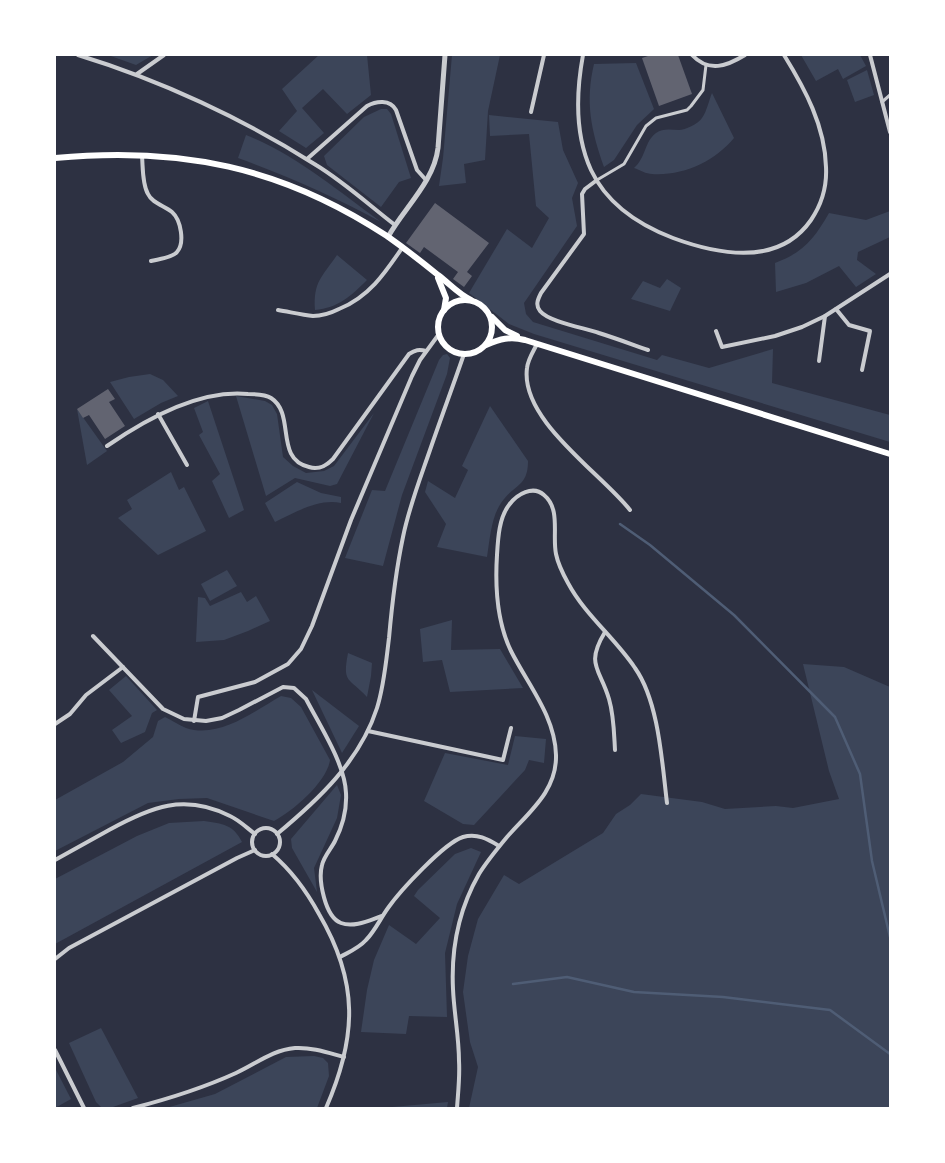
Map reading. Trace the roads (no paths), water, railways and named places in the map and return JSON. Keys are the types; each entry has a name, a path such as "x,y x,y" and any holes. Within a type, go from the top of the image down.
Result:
{"main road":[{"path":"55,158 99,155 142,156 212,163 230,166 262,176 318,197 388,237 454,290 484,308 505,330 525,340"},
{"path":"428,268 439,279 444,291 446,303 440,318 439,334 448,348 456,352 472,353 500,338 508,337 525,340 890,454"},
{"path":"444,310 456,301 471,300"},
{"path":"486,345 492,330 489,314"}],"street":[{"path":"78,55 137,74 249,125 318,166 395,225"},
{"path":"137,74 164,55"},
{"path":"388,237 426,180 437,156 445,55"},
{"path":"531,112 544,55"},
{"path":"583,55 579,79 578,109 580,132 591,171 605,192 634,220 655,231 706,249 736,252 773,250 791,241 806,228 816,212 826,181 823,142 817,120 784,55"},
{"path":"692,55 706,65 721,67 745,55"},
{"path":"870,55 890,132"},
{"path":"648,350 549,318 541,313 537,302 541,293 584,234 582,194 585,189 624,164 646,126 656,118 687,110 703,90 706,65"},
{"path":"882,102 890,95"},
{"path":"307,159 367,106 379,101 394,105 417,170 426,180"},
{"path":"142,156 148,196 178,218 181,233 180,246 177,252 171,256 151,261"},
{"path":"278,310 313,316 327,314 344,307 370,290 382,277 402,248"},
{"path":"716,332 722,347 775,336 825,316 890,274"},
{"path":"836,309 848,325 870,332 862,370"},
{"path":"820,361 825,316"},
{"path":"194,721 198,697 255,682 288,664 301,649 312,626 351,520 412,376 426,351 439,334"},
{"path":"537,343 526,371 527,385 534,404 554,432 630,510"},
{"path":"107,446 134,427 158,414 219,394 261,395 270,398 280,406 290,454 300,464 308,467 326,466 409,354 420,350 426,351"},
{"path":"276,834 309,806 342,770 368,731 377,709 382,687 403,536 414,496 464,354"},
{"path":"158,414 187,465"},
{"path":"457,1108 459,1062 453,989 454,948 460,918 470,890 480,872 499,846 542,799 549,788 556,759 555,742 551,727 544,710 512,651 504,631 499,607 496,568 499,531 503,515 509,504 526,491 541,492 548,499 553,509 556,555 562,572 579,601 635,668 643,681 660,741 667,803"},
{"path":"606,632 596,650 596,665 612,711 615,750"},
{"path":"93,636 163,709 194,721 222,718 280,688 292,687 300,692 306,699 342,770 346,792 346,809 335,841 322,865 321,886 325,902 340,923 362,923 382,916"},
{"path":"55,724 70,714 86,695 123,667"},
{"path":"368,731 503,760 511,728"},
{"path":"55,860 134,817 164,806 193,805 213,809 232,817 255,834"},
{"path":"266,828 276,834 279,844 277,850 272,854 264,856 255,850 252,842 259,830 266,828"},
{"path":"340,957 364,943 389,907 431,860 454,841 463,837 480,836 499,846"},
{"path":"55,959 69,948 255,850"},
{"path":"272,854 283,863 310,898 328,928 346,976 349,1002 349,1029 344,1057 335,1088 326,1108"},
{"path":"133,1108 193,1090 236,1073 268,1055 283,1050 306,1048 344,1057"},
{"path":"55,1050 84,1108"}],"waterway":[{"path":"620,524 650,545 734,615 835,717 860,774 872,861 890,937"},
{"path":"513,984 567,977 634,992 723,997 830,1010 890,1054"}]}
